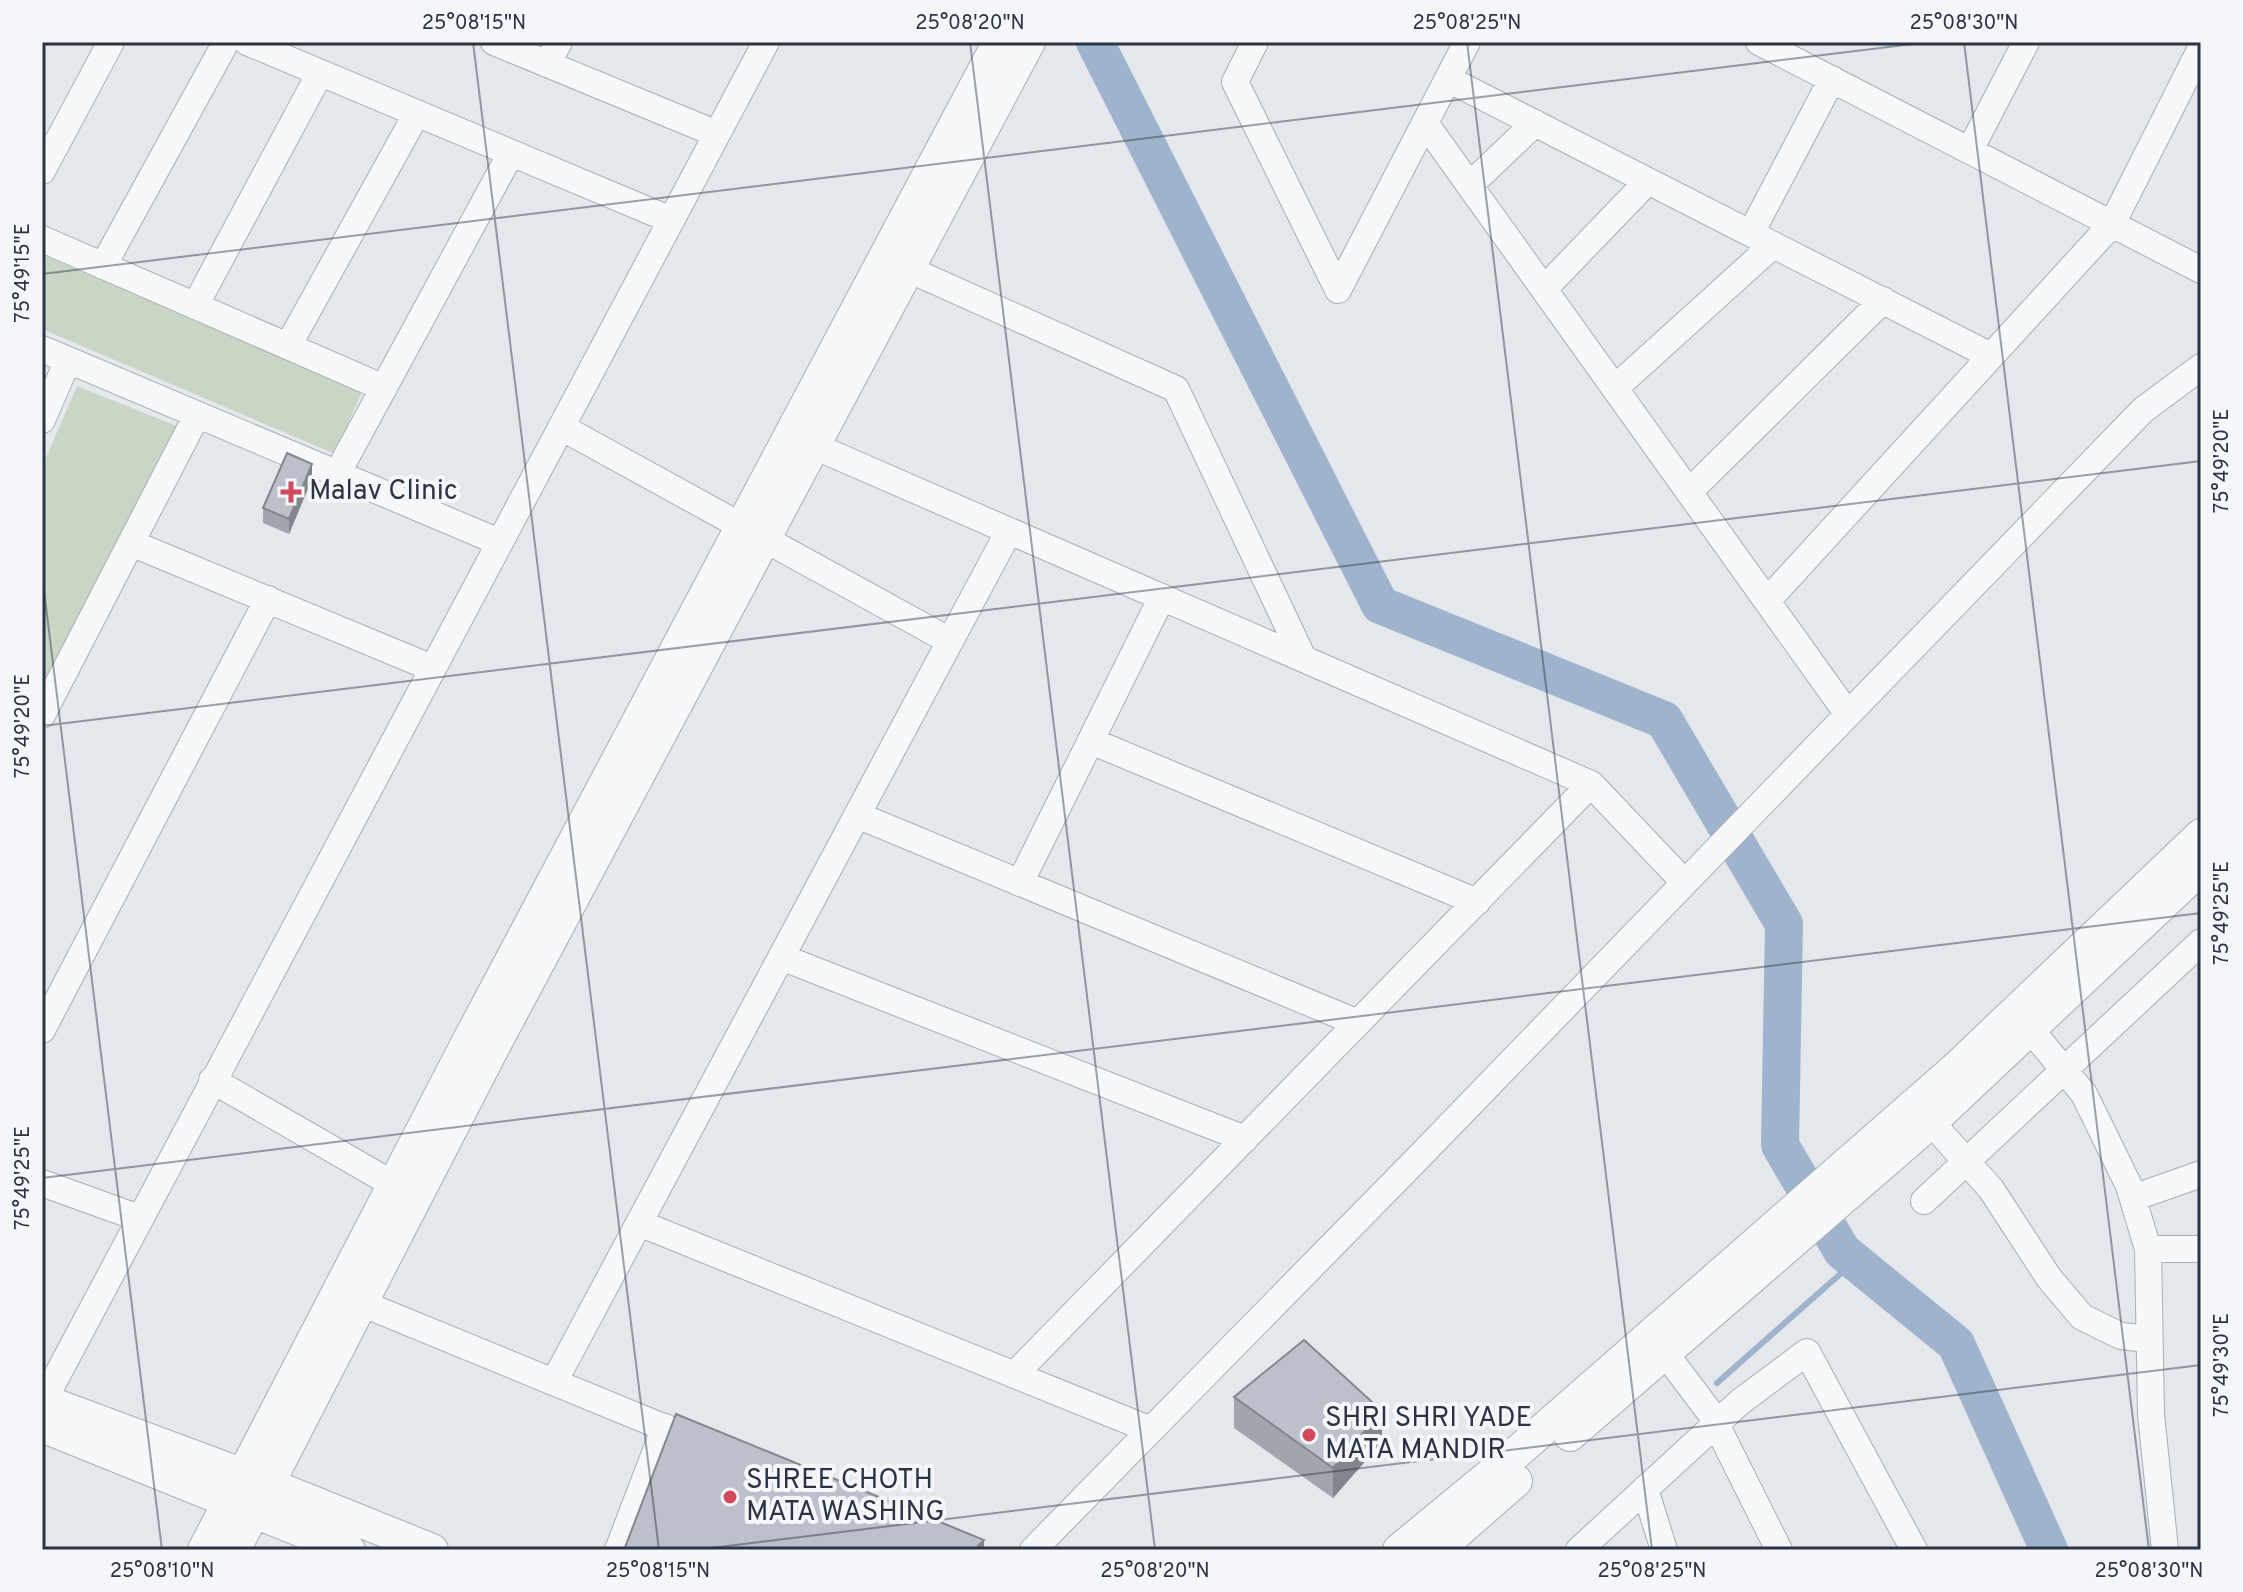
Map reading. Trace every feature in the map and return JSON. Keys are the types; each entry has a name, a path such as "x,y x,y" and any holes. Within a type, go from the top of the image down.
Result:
{"street":[{"path":"42,171 111,42"},
{"path":"103,266 226,42"},
{"path":"247,42 671,220"},
{"path":"494,42 553,53 717,134"},
{"path":"432,1550 248,1493 43,1409 139,1218 766,42"},
{"path":"1255,42 1235,82 1338,290 1467,42"},
{"path":"1759,42 2201,270"},
{"path":"1970,150 2026,42"},
{"path":"1767,601 2112,224 2201,48"},
{"path":"752,533 814,446 908,269 1006,49"},
{"path":"234,1550 248,1493 1006,49"},
{"path":"195,306 320,73"},
{"path":"1448,79 1991,356"},
{"path":"1615,388 1762,239 1832,79"},
{"path":"288,346 417,113"},
{"path":"1425,123 1847,713"},
{"path":"1470,185 1535,123"},
{"path":"337,474 511,153"},
{"path":"1544,289 1648,181"},
{"path":"42,239 384,388"},
{"path":"908,269 1176,389 1303,658"},
{"path":"1689,492 1883,300"},
{"path":"42,349 499,542"},
{"path":"42,420 68,360"},
{"path":"1033,1550 2143,410 2201,367"},
{"path":"42,715 197,415"},
{"path":"561,427 950,641"},
{"path":"814,446 1591,784 1689,877"},
{"path":"554,1382 1009,531"},
{"path":"131,543 432,668"},
{"path":"1020,883 1162,597"},
{"path":"42,1030 268,599"},
{"path":"1091,741 1477,902"},
{"path":"1014,1375 1591,784"},
{"path":"857,815 1358,1023"},
{"path":"1923,1113 1955,1069 2201,835"},
{"path":"1399,1550 1760,1255 1923,1113 2030,1029 2201,868"},
{"path":"1924,1201 2201,942"},
{"path":"781,957 1245,1139"},
{"path":"2030,1029 2084,1094 2133,1198 2148,1249 2151,1414 2165,1550"},
{"path":"212,1080 405,1191"},
{"path":"1923,1113 1991,1189 2049,1278 2082,1317 2121,1336 2148,1339"},
{"path":"2133,1198 2201,1174"},
{"path":"42,1183 139,1218"},
{"path":"204,1550 248,1493 361,1303 405,1191"},
{"path":"639,1223 1151,1430"},
{"path":"2148,1249 2201,1249"},
{"path":"1437,1550 1665,1353 1760,1255"},
{"path":"361,1303 722,1451"},
{"path":"1579,1550 1740,1402 1807,1352 1914,1550"},
{"path":"1665,1353 1711,1414 1779,1550"},
{"path":"618,1550 665,1427"},
{"path":"1645,1489 1664,1550"},
{"path":"248,1493 349,1550"}],"green space":[{"path":"42,255 362,391 335,454 42,329"},
{"path":"77,386 179,427 42,689 42,467"}],"building":[{"path":"287,453 312,464 289,519 263,508"},
{"path":"1304,1340 1382,1411 1333,1468 1234,1397"},
{"name":"SHREE CHOTH MATA WASHING","path":"676,1414 984,1540 974,1550 624,1550"}],"waterway":[{"path":"1095,42 1380,605 1664,720 1784,924 1780,1145 1842,1251 1956,1344 2049,1550"},
{"path":"1717,1383 1855,1261"}],"place":[{"name":"Malav Clinic","path":"291,492"},
{"name":"SHRI SHRI YADE MATA MANDIR","path":"1309,1435"},
{"name":"SHREE CHOTH MATA WASHING","path":"730,1497"}]}
